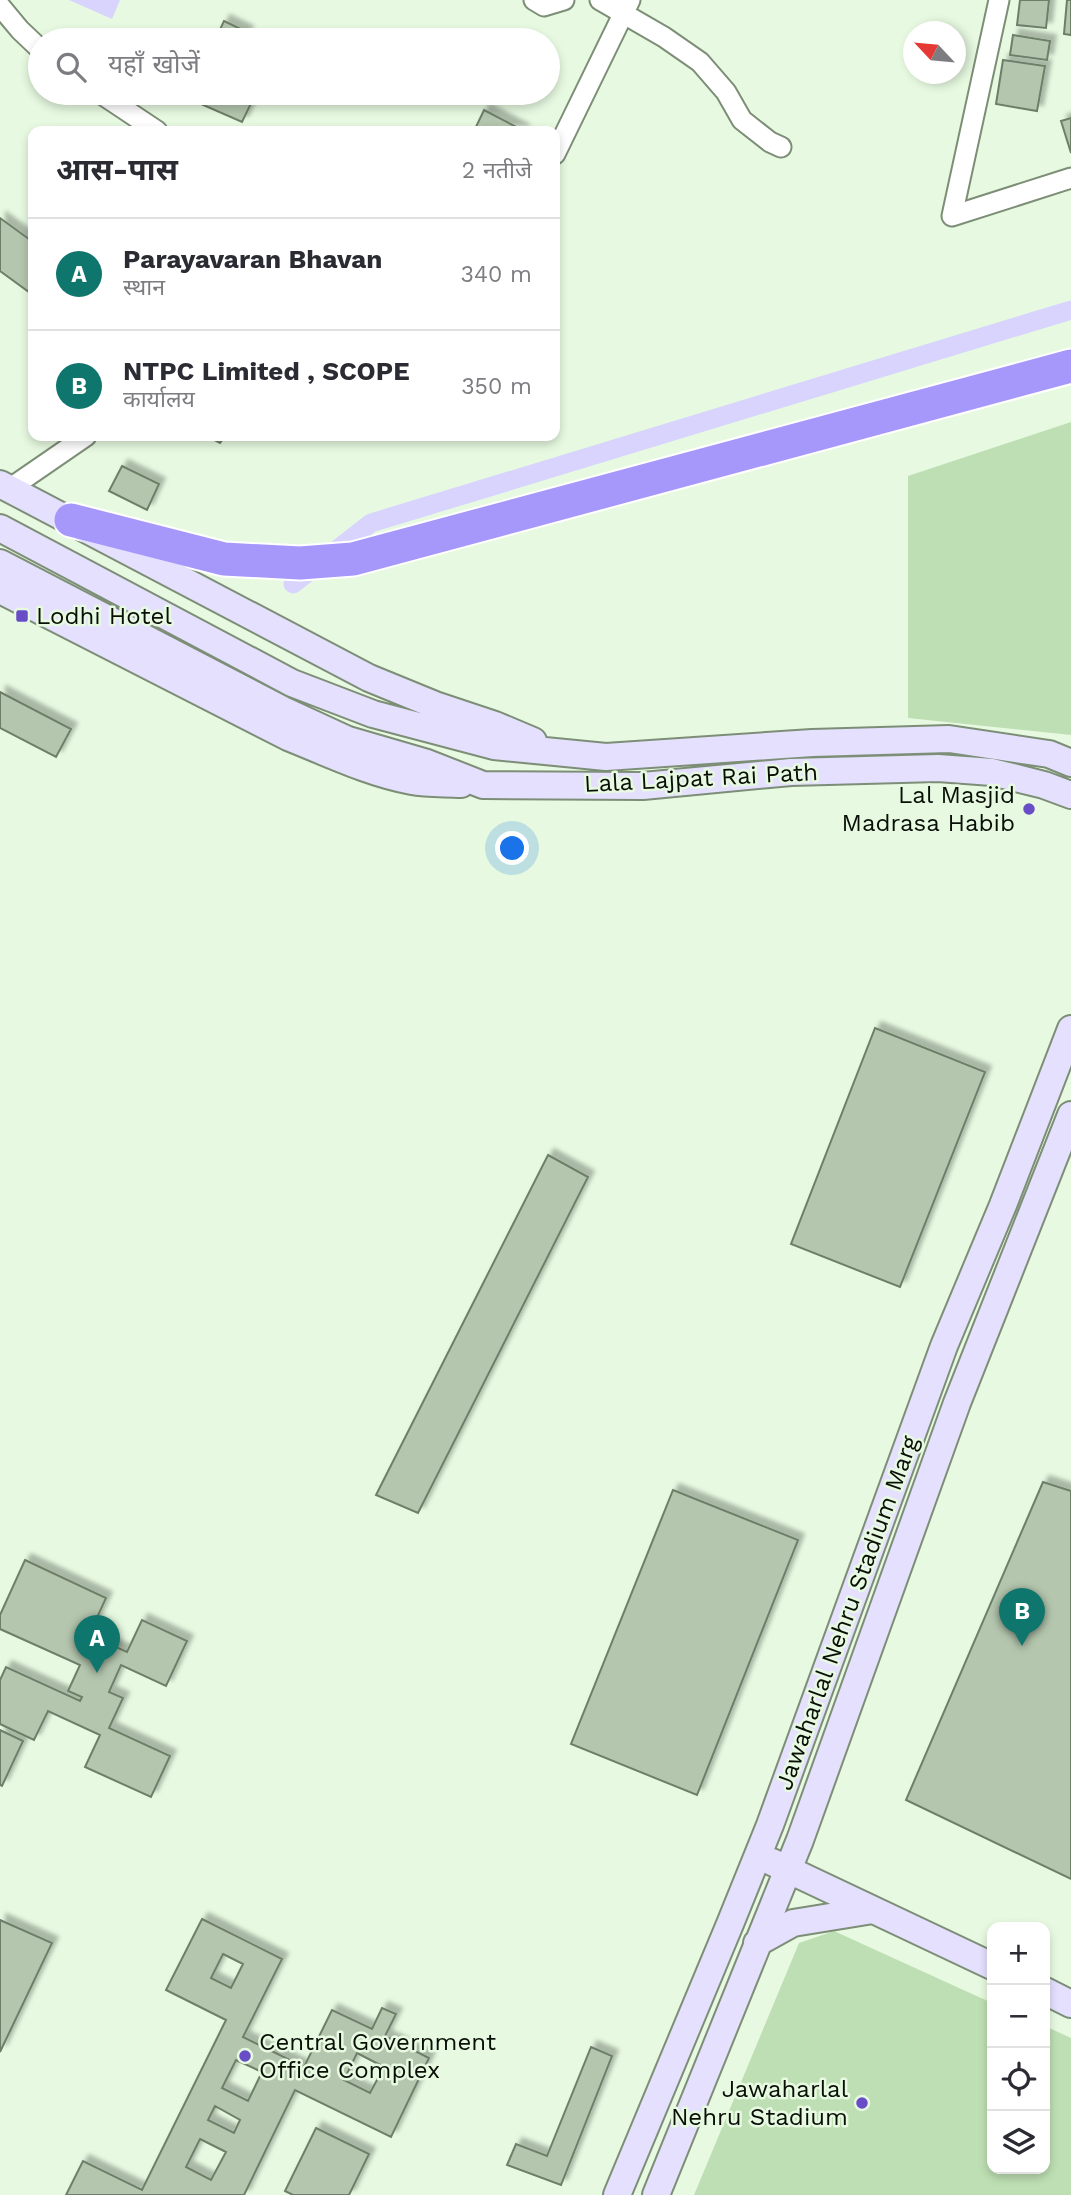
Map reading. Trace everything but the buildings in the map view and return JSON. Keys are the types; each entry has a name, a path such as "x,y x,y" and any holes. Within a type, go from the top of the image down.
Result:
{"highway":[{"path":"71,520 224,559 300,563 353,559 1071,366"}],"main road":[{"path":"5,486 369,678 435,705 495,725 554,751"},
{"name":"Lala Lajpat Rai Path","path":"0,528 292,683 373,714 494,746 606,757 812,743 949,739 1049,754 1071,763"},
{"name":"Lala Lajpat Rai Path","path":"0,563 284,710 348,740 427,763 483,785 643,786 791,772 938,768 992,772 1071,795"},
{"path":"0,590 288,737 348,762 412,781 483,785"},
{"name":"Jawaharlal Nehru Stadium Marg","path":"617,2195 757,1855 944,1346 1003,1205 1071,1029"},
{"name":"Jawaharlal Nehru Stadium Marg","path":"656,2195 788,1869 957,1403 1071,1115"},
{"path":"757,1855 987,1964"},
{"path":"757,1943 793,1923 873,1910"},
{"path":"1050,1994 1071,2004"}],"street":[{"path":"534,0 544,6 564,0"},
{"path":"600,0 626,7 700,62 726,92 742,120 770,142 781,147"},
{"path":"999,0 952,216 1071,178"},
{"path":"0,6 28,38"},
{"path":"560,144 626,7"},
{"path":"118,105 150,126"},
{"path":"5,486 78,441"}],"green space":[{"path":"1071,422 1071,735 908,718 908,476"},
{"name":"Jawaharlal Nehru Stadium","path":"834,1931 987,2001 987,2174 1050,2174 1050,2028 1071,2038 1071,2195 694,2195 799,1943"}],"shaded area":[{"path":"69,0 120,0 112,19"}],"waterway":[{"path":"293,584 371,523 1071,310"}],"place":[{"name":"Lodhi Hotel","path":"22,616"},
{"name":"Lal Masjid Madrasa Habib","path":"1029,809"},
{"name":"NTPC Limited , SCOPE","path":"1022,1646"},
{"name":"Parayavaran Bhavan","path":"97,1673"},
{"name":"Central Government Office Complex","path":"245,2056"},
{"name":"Jawaharlal Nehru Stadium","path":"862,2103"}]}
